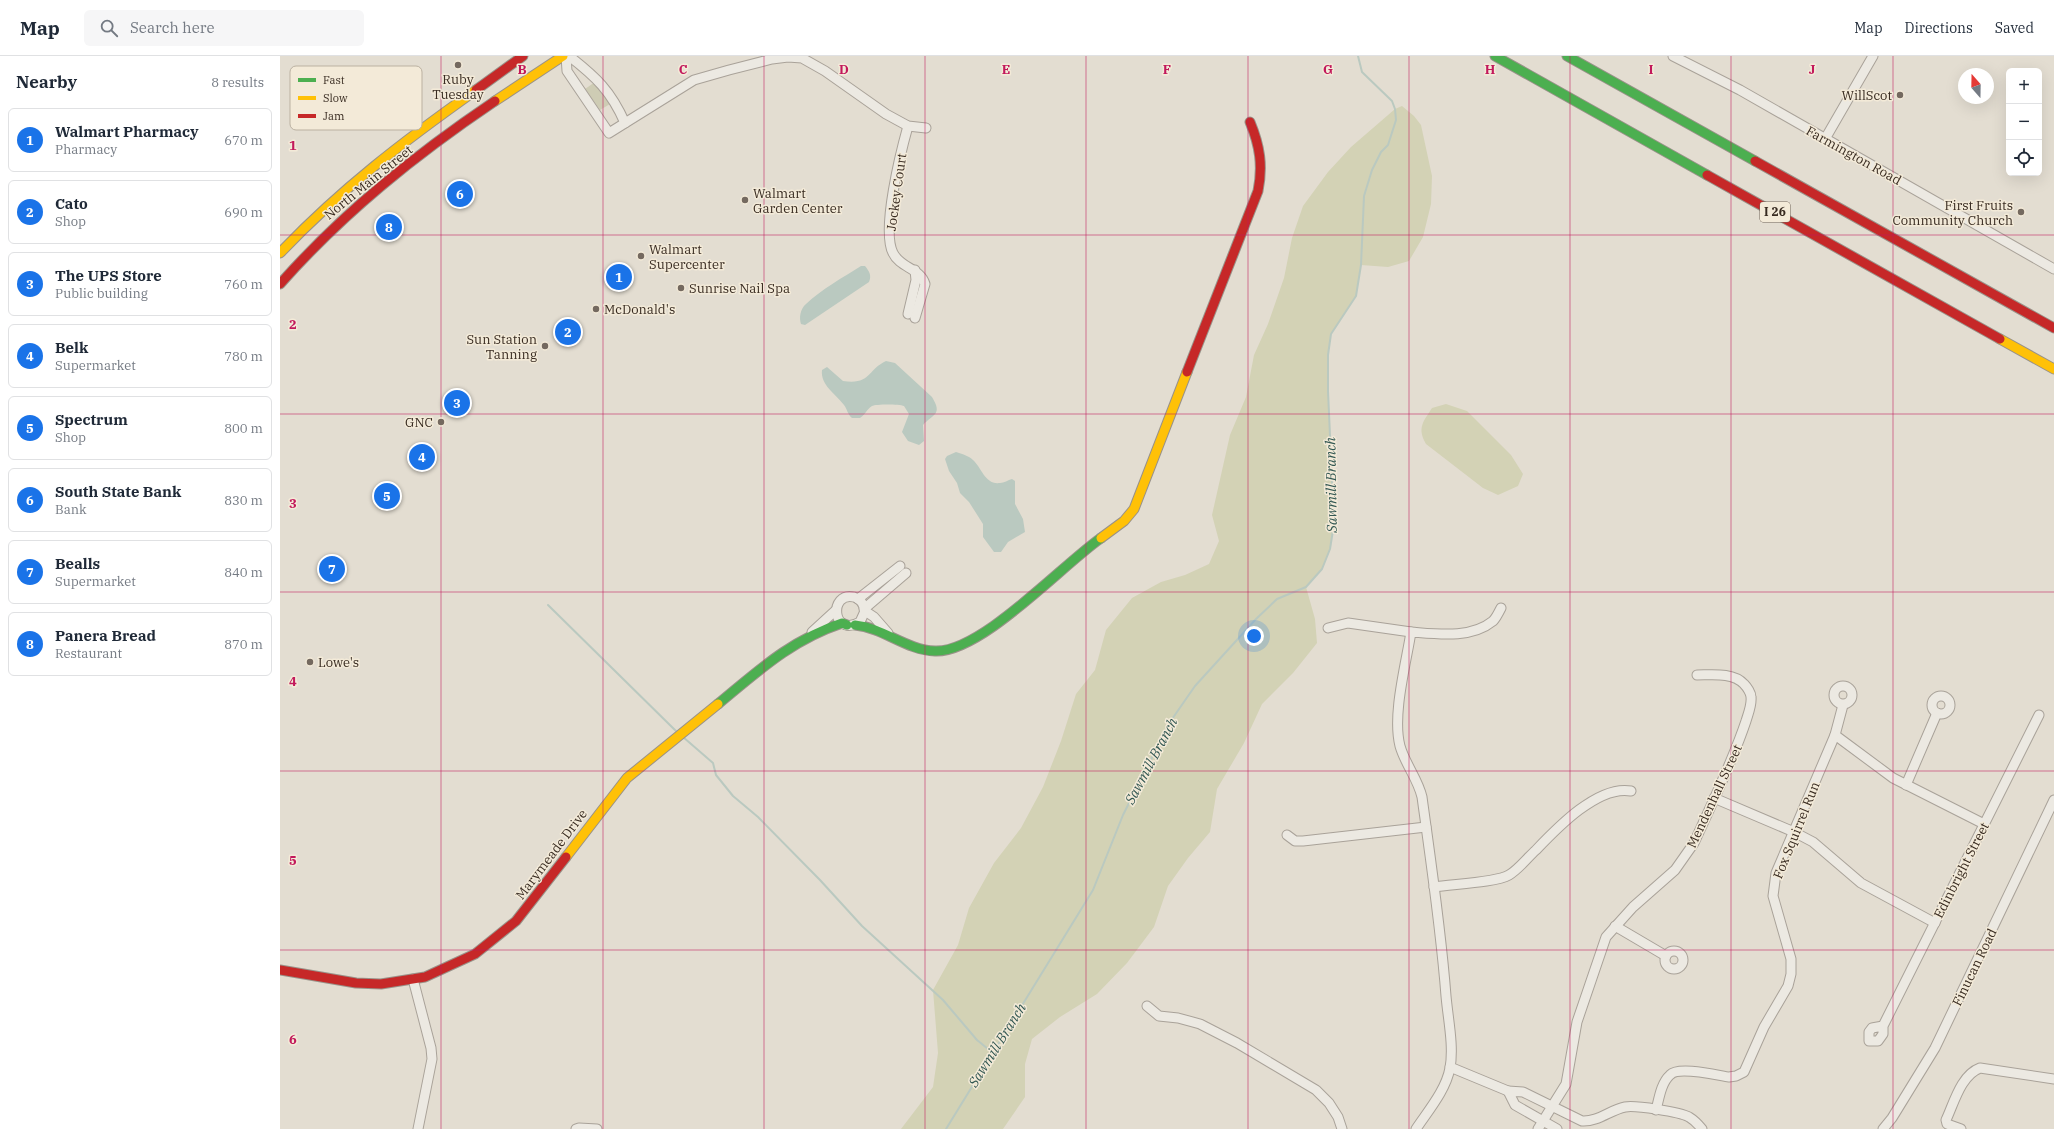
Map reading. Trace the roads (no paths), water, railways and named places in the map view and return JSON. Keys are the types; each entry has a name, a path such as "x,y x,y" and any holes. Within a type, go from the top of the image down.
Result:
{"main road":[{"name":"North Main Street","path":"422,129 523,56"},
{"name":"North Main Street","path":"280,284 334,226 366,197 453,131 562,56"},
{"name":"I 26","path":"1495,56 2054,369"},
{"name":"I 26","path":"1567,56 2054,328"},
{"path":"851,625 868,625 908,645 937,651 966,643 982,633 1086,549 1127,519 1134,509 1258,191 1262,172 1262,158 1260,144 1250,122"},
{"name":"North Main Street","path":"280,254 320,212 349,186 421,130"},
{"name":"Marymeade Drive","path":"280,970 356,983 381,984 425,976 456,964 475,954 498,938 516,922 627,778 786,649 842,623 851,625"}],"street":[{"path":"567,56 601,82 617,106 625,123"},
{"path":"567,56 567,71 609,133 694,80 772,59 788,57 802,58 825,71 886,114 908,126 926,128"},
{"name":"Farmington Road","path":"1672,56 1740,90 1825,140 2054,269"},
{"path":"1825,140 1873,56"},
{"name":"Jockey Court","path":"908,126 900,154 894,187 889,239 892,252 897,260 915,270 923,279 925,284 911,316"},
{"path":"858,599 903,570 864,610 860,622 851,625 838,620 836,610 838,604 843,599 853,597 858,599 862,603 864,610 874,616 884,630 893,637"},
{"path":"1328,628 1348,623 1412,632 1448,635 1469,632 1494,621 1501,608"},
{"name":"Marymeade Drive","path":"802,641 836,610"},
{"path":"1412,632 1398,720 1398,734 1404,758 1420,789 1434,887 1450,1036 1450,1067 1439,1093 1416,1129"},
{"name":"Mendenhall Street","path":"1538,1129 1566,1084 1577,1022 1606,937 1633,907 1675,870 1694,843 1738,744 1751,697 1742,682 1734,678 1697,674"},
{"name":"Fox Squirrel Run","path":"1656,1110 1662,1089 1670,1074 1679,1070 1729,1076 1736,1076 1744,1072 1764,1027 1788,986 1791,974 1791,958 1776,910 1773,886 1776,873 1835,734 1843,705"},
{"path":"1906,785 1937,713"},
{"name":"Edinbright Street","path":"1883,1026 2039,714"},
{"path":"1835,734 1893,778 1984,824"},
{"path":"1434,887 1497,879 1509,876 1547,839 1591,802 1613,790 1621,789 1631,791"},
{"path":"1714,798 1794,832 1813,842 1861,883 1935,923"},
{"name":"Finucan Road","path":"1883,1129 1892,1118 1935,1048 2054,800"},
{"path":"1287,835 1295,841 1303,841 1426,827"},
{"path":"1615,926 1666,956"},
{"path":"413,979 432,1048 432,1059 418,1129"},
{"path":"1148,1006 1159,1016 1178,1018 1200,1024 1237,1043 1316,1090 1329,1103 1338,1117 1342,1129"},
{"path":"1450,1067 1508,1091 1523,1092 1582,1121 1590,1121 1624,1107 1634,1106 1687,1116 1696,1121 1702,1129"},
{"path":"1961,1129 1947,1124 1946,1120 1965,1080 1974,1071 1980,1068 2054,1079"},
{"path":"1508,1091 1515,1105 1557,1129"},
{"path":"576,1129 597,1129"}],"waterway":[{"name":"Sawmill Branch","path":"946,1129 1093,890 1123,815 1170,722 1195,686 1256,619 1277,599 1306,587 1322,569 1330,549 1334,524 1328,391 1328,355 1331,334 1356,296 1361,265 1364,196 1372,170 1381,152 1388,145 1396,120 1395,109 1392,101 1362,72 1358,56"},
{"path":"548,605 677,732"},
{"path":"683,737 713,763 716,775 733,796 758,817 820,880 862,926 943,1000 977,1040 993,1053"}],"place":[{"name":"Ruby Tuesday","path":"458,65"},
{"name":"WillScot","path":"1900,95"},
{"name":"South State Bank","path":"460,194"},
{"name":"Walmart Garden Center","path":"745,200"},
{"name":"First Fruits Community Church","path":"2021,212"},
{"name":"Panera Bread","path":"389,227"},
{"name":"Walmart Supercenter","path":"641,256"},
{"name":"Walmart Pharmacy","path":"619,277"},
{"name":"Sunrise Nail Spa","path":"681,288"},
{"name":"McDonald's","path":"596,309"},
{"name":"Cato","path":"568,332"},
{"name":"Sun Station Tanning","path":"545,346"},
{"name":"The UPS Store","path":"457,403"},
{"name":"GNC","path":"441,422"},
{"name":"Belk","path":"422,457"},
{"name":"Spectrum","path":"387,496"},
{"name":"Bealls","path":"332,569"},
{"name":"Lowe's","path":"310,662"}]}
